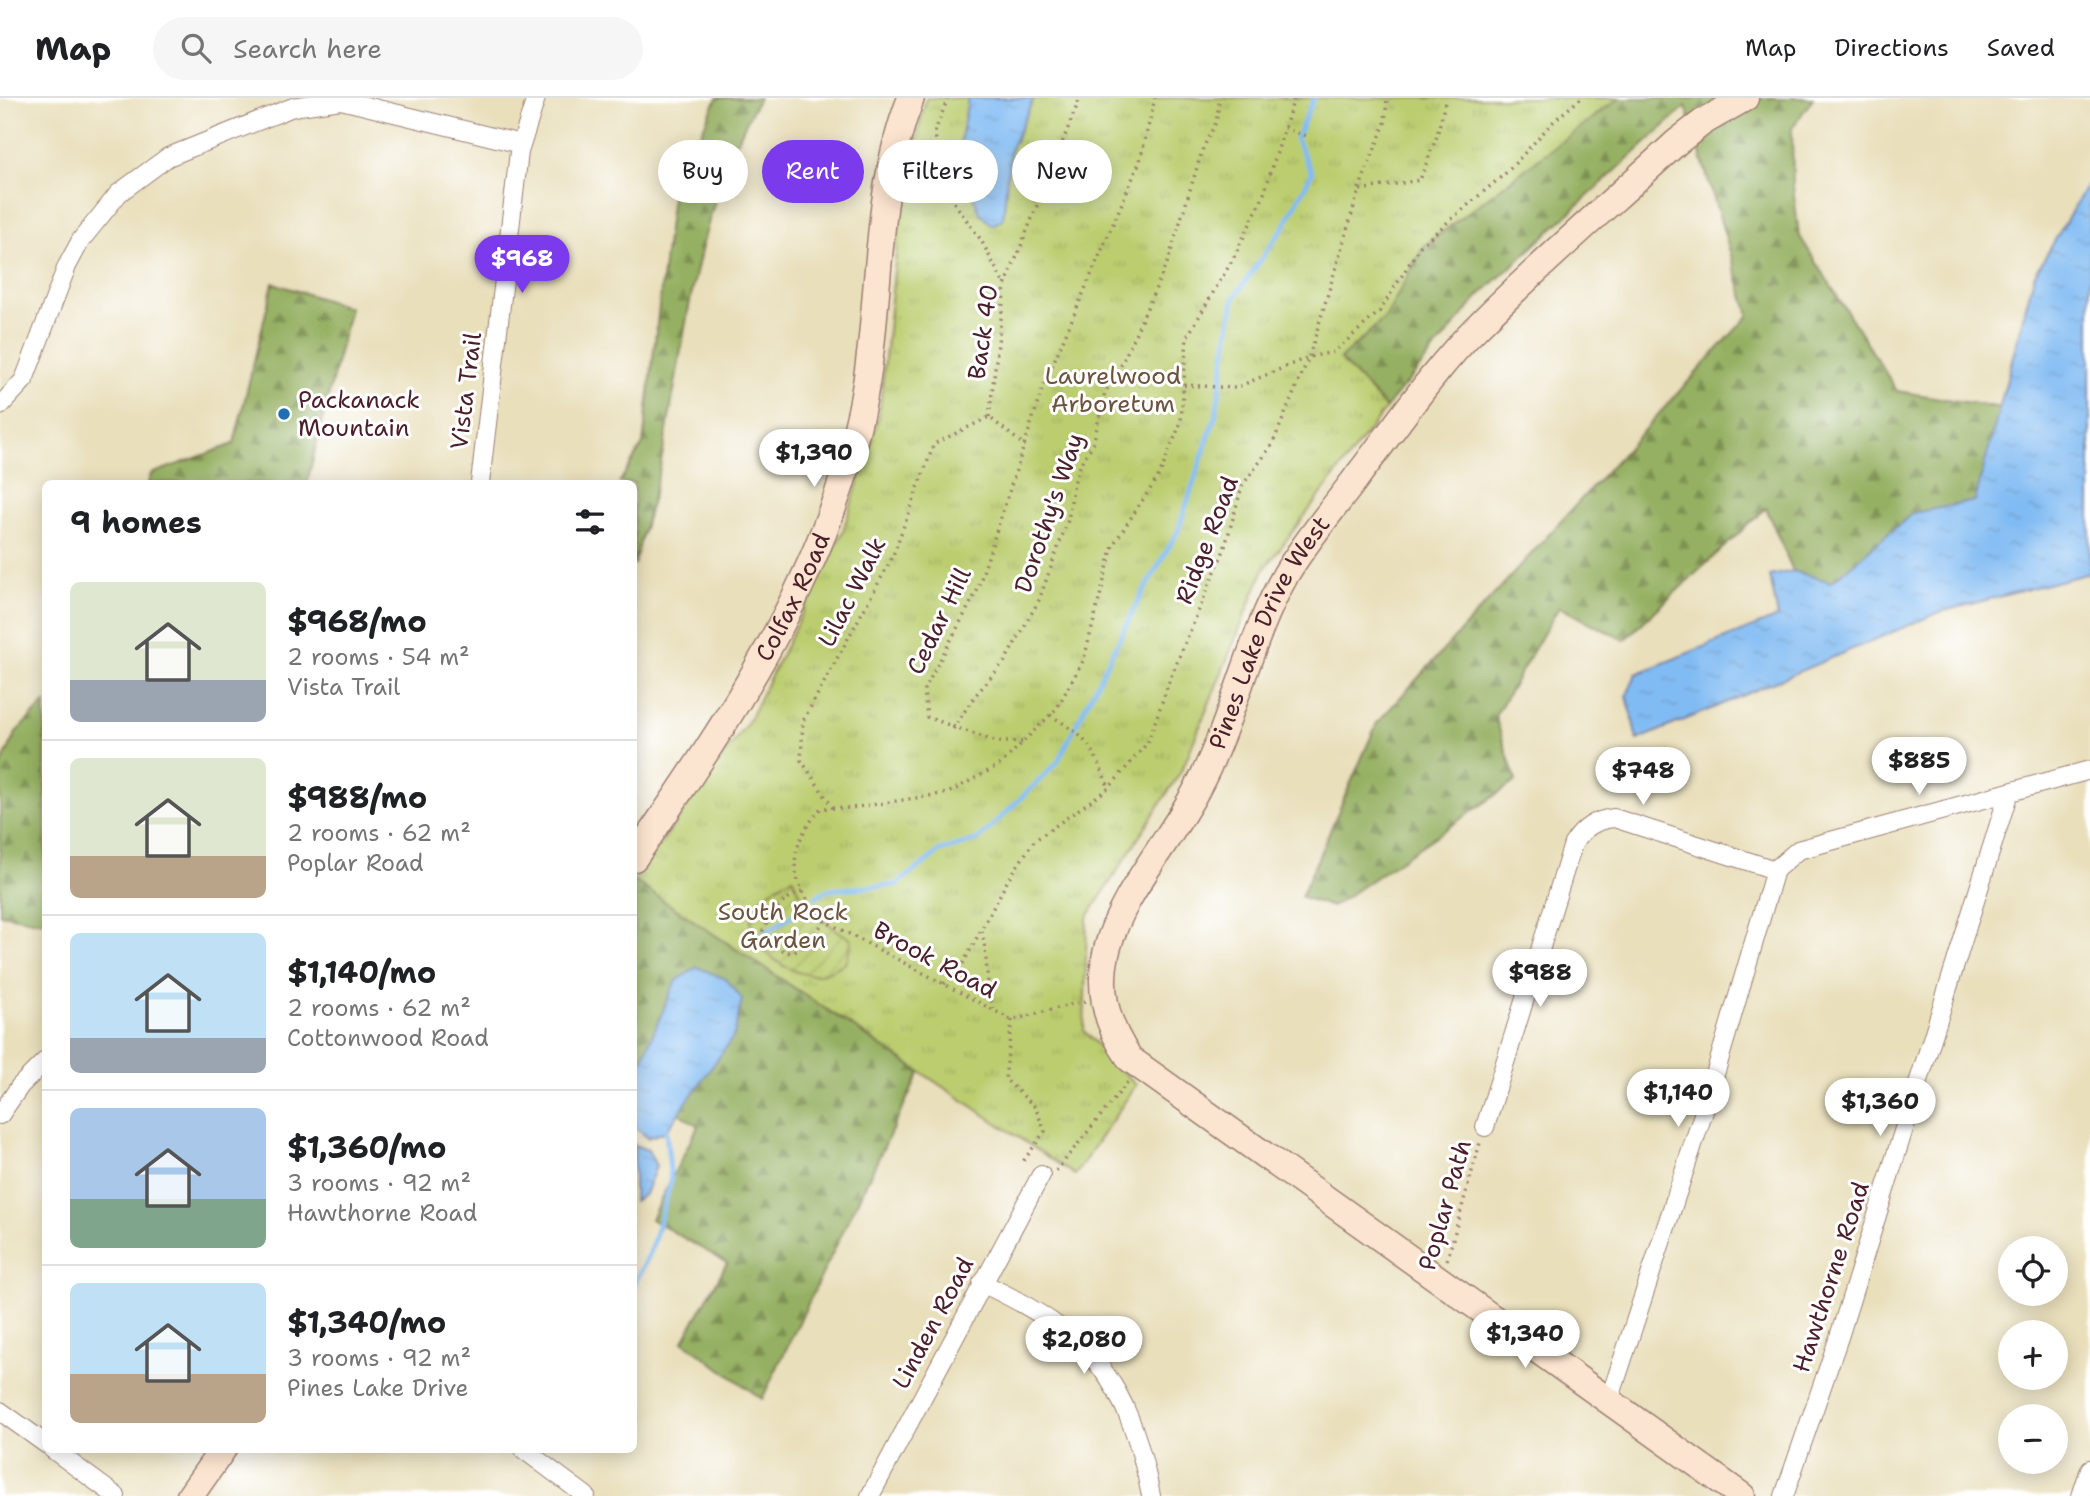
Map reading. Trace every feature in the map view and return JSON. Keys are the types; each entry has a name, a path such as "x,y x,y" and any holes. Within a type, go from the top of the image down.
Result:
{"street":[{"name":"Vista Trail","path":"480,480 521,145 536,98"},
{"name":"Colfax Road","path":"637,854 747,688 780,626 835,500 850,455 869,366 884,195 890,159 911,98"},
{"name":"Pines Lake Drive West","path":"1742,1496 1130,1059 1108,1020 1103,997 1103,972 1115,920 1212,761 1259,630 1289,570 1394,428 1477,327 1677,142 1703,122 1745,98"},
{"path":"0,406 24,380 67,267 81,240 120,193 168,157 293,107 341,100 521,145"},
{"path":"1609,1401 1706,1105 1775,870 1798,850 2090,770"},
{"name":"Hawthorne Road","path":"1784,1496 1839,1337 2009,792"},
{"path":"1485,1127 1561,881 1573,844 1580,833 1602,819 1614,818 1775,870"},
{"path":"0,1115 20,1086 42,1064"},
{"name":"Linden Road","path":"870,1496 982,1283 1046,1176"},
{"path":"982,1283 1065,1329 1102,1367 1121,1395 1134,1425 1152,1496"},
{"path":"0,1411 42,1441"},
{"path":"57,1453 116,1496"},
{"path":"190,1496 220,1453"},
{"path":"528,1453 586,1496"},
{"path":"2081,1496 2090,1469"}],"path":[{"path":"948,98 935,131 939,182 981,240 1005,286"},
{"name":"Back 40","path":"989,417 1005,286 1080,98"},
{"path":"989,417 1025,446 1043,387 1140,161 1155,98"},
{"name":"Dorothy's Way","path":"953,729 974,697 1005,661 1039,600 1068,520 1078,472 1093,444 1105,392 1115,379 1168,261 1203,148 1216,122 1220,98"},
{"name":"Brook Road","path":"1012,1020 825,921 810,906 795,877 794,852 805,828 821,808 948,793 1001,764 1050,715 1084,659 1113,545 1160,474 1181,422 1187,337 1233,260 1263,197 1294,98"},
{"name":"Ridge Road","path":"944,984 959,971 1008,880 1034,841 1109,788 1148,742 1170,679 1224,550 1242,486 1272,445 1309,357 1359,190 1385,123 1387,98"},
{"path":"1359,190 1420,180 1437,136 1446,98"},
{"path":"1184,385 1232,388 1309,357 1335,352 1380,311 1421,245 1508,171 1554,121 1581,98"},
{"path":"1284,128 1310,137"},
{"name":"Lilac Walk","path":"833,808 801,760 803,721 892,558 934,444 989,417"},
{"name":"Cedar Hill","path":"1024,742 997,742 953,729 927,717 924,690 977,591 1025,446"},
{"path":"1050,715 1077,731 1093,748 1109,788"},
{"path":"802,891 789,896 766,924 763,931 770,942 778,949 793,953 804,946 825,921"},
{"path":"982,929 987,954 989,994 995,1011"},
{"path":"1022,1163 1045,1131 1035,1107 1005,1079 1012,1020 1042,1010 1095,999"},
{"path":"1046,1176 1134,1075"},
{"name":"Poplar Path","path":"1441,1282 1485,1127"}],"green space":[{"path":"717,98 759,98 738,140 698,140"},
{"name":"Laurelwood Arboretum","path":"926,98 1619,98 1424,246 1386,317 1340,359 1386,408 1263,571 1182,770 1087,918 1084,1031 1136,1085 1075,1175 637,883 637,877 748,722 843,531 879,416 902,203 998,203 998,140 916,140"},
{"path":"1619,98 1813,98 1792,128 1793,187 1799,235 1897,391 2002,408 1975,502 1913,513 1831,583 1793,571 1766,508 1624,640 1559,607 1495,716 1516,781 1332,907 1301,897 1377,723 1749,315 1686,106 1479,296 1386,408 1340,359 1386,317 1424,246"},
{"path":"671,203 715,203 685,325 660,467 637,554 637,480 621,480 643,444"},
{"path":"273,283 350,308 308,480 149,480 151,474 234,444"},
{"path":"42,706 42,922 0,914 0,767 17,731"},
{"name":"South Rock Garden","path":"793,878 803,898 816,914 852,940 845,963 820,974 801,973 790,969 761,947 754,935 751,924 758,903 779,885"},
{"path":"637,883 920,1072 762,1399 683,1341 727,1263 651,1219 698,1126 637,1085"}],"water":[{"path":"968,98 1034,98 1015,140 1012,140 1003,219 992,225 980,213 976,203 998,203 998,140 961,140"},
{"path":"2090,180 2090,573 1940,612 1637,740 1627,695 1636,674 1778,617 1770,576 1793,571 1831,582 1913,513 1975,501 2034,276"},
{"path":"697,967 726,979 742,999 734,1036 666,1131 648,1138 637,1129 637,1072 675,982"},
{"path":"637,1146 648,1150 656,1166 645,1194 637,1199"}],"waterway":[{"path":"816,897 827,890 896,885 940,851 978,840 1057,763 1140,598 1178,531 1216,414 1234,298 1285,225 1312,173 1296,139 1314,98"},
{"path":"766,932 806,906"},
{"path":"637,1279 650,1253 671,1181 666,1131"}],"place":[{"name":"Packanack Mountain","path":"284,414"}]}
